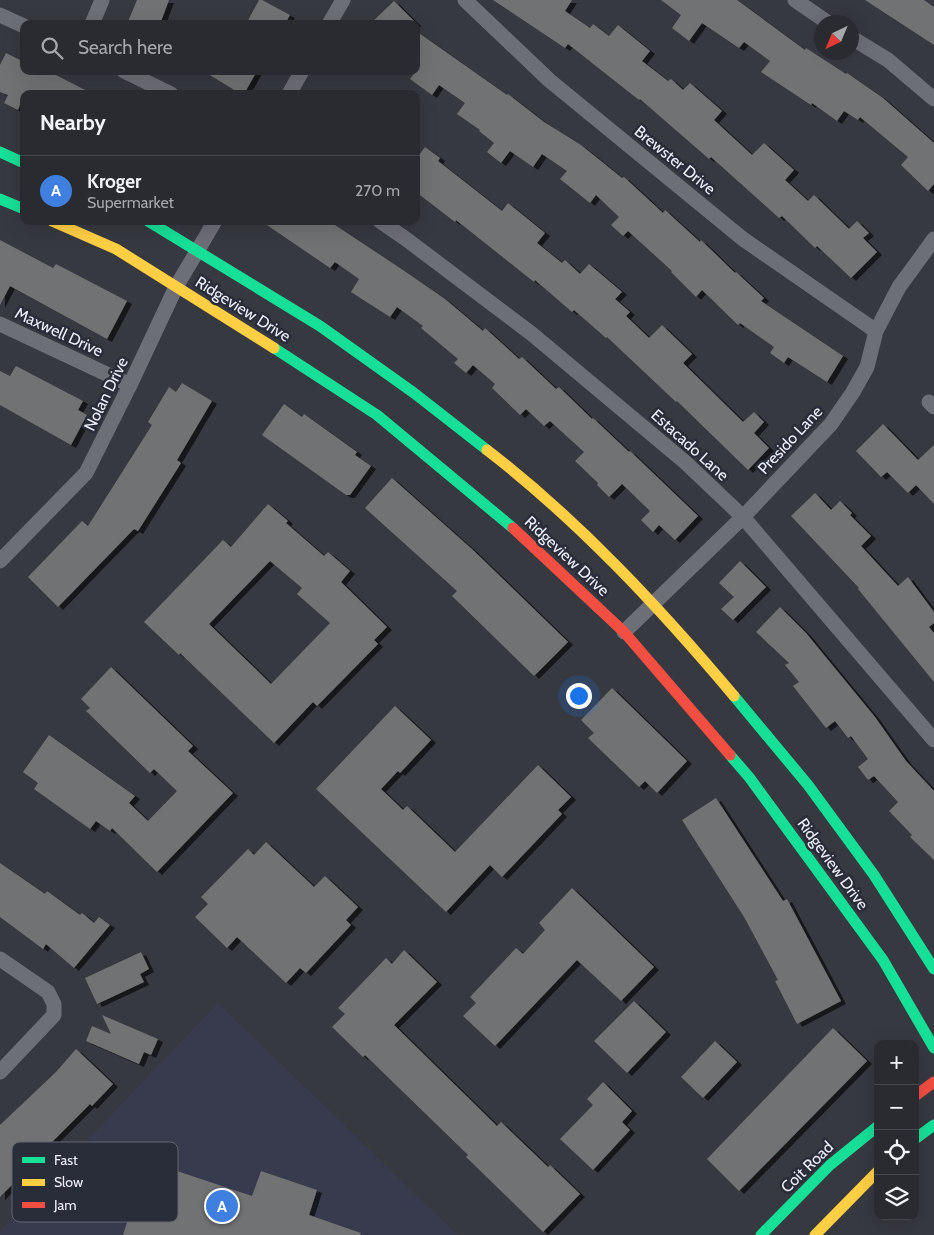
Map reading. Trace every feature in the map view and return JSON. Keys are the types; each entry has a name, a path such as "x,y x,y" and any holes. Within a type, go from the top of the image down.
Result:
{"main road":[{"path":"0,152 20,161"},
{"path":"0,199 20,207"},
{"name":"Ridgeview Drive","path":"61,225 116,248 377,415 509,524 624,632 749,777 883,960 934,1048"},
{"name":"Ridgeview Drive","path":"155,225 320,326 414,393 500,460 581,530 703,659 808,785 874,875 934,969"},
{"path":"919,1093 934,1082"},
{"path":"919,1136 934,1124"},
{"name":"Coit Road","path":"761,1235 830,1165 874,1129"},
{"path":"815,1235 874,1175"}],"street":[{"path":"94,20 102,0"},
{"path":"331,20 343,0"},
{"name":"Brewster Drive","path":"465,0 549,80 743,239 876,330"},
{"path":"795,0 817,15"},
{"path":"0,15 20,24"},
{"path":"859,42 888,60 934,99"},
{"path":"132,75 163,90"},
{"path":"292,90 300,75"},
{"name":"Nolan Drive","path":"0,561 86,473 176,286 213,225"},
{"name":"Estacado Lane","path":"386,225 532,334 675,453 743,517 934,740"},
{"name":"Presido Lane","path":"624,632 743,517 831,424 854,392 867,367 876,330 899,287 934,239"},
{"name":"Maxwell Drive","path":"0,324 130,385"},
{"path":"0,959 48,992 54,1004 54,1015 0,1072"}],"shaded area":[{"path":"218,1003 458,1235 0,1235 0,1231 12,1218 12,1222 178,1222 178,1142 85,1142"}],"building":[{"path":"137,0 169,0 162,20 129,20"},
{"path":"259,0 290,15 287,20 248,20"},
{"path":"493,0 572,0 565,11 590,28 593,24 609,36 618,25 650,51 642,61 668,81 671,79 683,90 690,83 722,111 714,120 752,155 764,143 794,170 785,180 808,201 814,195 849,229 857,221 869,233 863,238 877,252 851,278 817,246 815,248 782,216 779,218 711,157 709,159 640,99 568,44 565,48"},
{"path":"661,0 737,0 805,50 806,48 814,53 814,60 824,60 847,73 883,98 934,143 934,184 928,191 901,165 908,157 860,117 858,120 844,111 837,121 812,103 811,105 761,72 770,61 744,42 739,48 702,23 689,41 672,28 681,15"},
{"path":"865,0 924,0 934,7 934,45"},
{"path":"394,1 413,20 374,20"},
{"path":"420,34 508,94 544,122 581,145 622,178 624,177 663,213 665,210 700,242 701,240 764,298 761,301 843,356 827,382 788,357 784,363 770,353 774,347 740,323 738,325 702,290 696,297 672,271 628,231 623,236 611,225 619,217 596,195 590,203 560,179 567,171 542,154 533,167 510,151 501,163 487,152 494,143 480,130 457,114 465,103 439,85 432,95 410,79 413,75 420,75"},
{"path":"6,53 20,60 20,75 56,75 85,90 20,90 18,110 4,103 8,95 0,92 0,65"},
{"path":"210,75 255,75 246,90 234,90"},
{"path":"425,147 440,158 438,161 502,211 508,203 545,233 537,243 562,263 565,260 580,274 589,264 622,292 615,299 630,312 626,316 649,338 662,325 692,354 683,363 743,422 754,412 764,422 754,433 769,448 748,470 607,337 574,310 572,312 535,280 534,282 456,220 455,222 420,195 420,154"},
{"path":"267,225 335,225 403,270 445,299 483,331 485,328 519,359 522,357 556,389 559,387 698,516 675,540 659,525 653,532 641,520 650,511 622,484 609,497 597,485 598,483 575,461 584,452 550,421 544,426 526,409 520,415 492,388 495,384 473,365 466,373 454,363 458,359 421,328 423,326 397,307 390,317 351,292 359,279 335,262 330,268"},
{"path":"0,240 53,268 56,264 127,301 107,339 10,286 0,305"},
{"path":"16,366 83,401 78,410 87,415 71,445 0,405 0,371 10,376"},
{"path":"182,383 212,401 177,460 181,463 138,531 134,529 58,607 28,577 82,521 88,526 152,425 148,422 169,387 176,392"},
{"path":"284,404 302,417 304,414 357,452 355,455 371,466 350,495 346,495 262,435"},
{"path":"883,424 918,460 934,445 934,504 916,485 908,493 887,472 881,477 856,451"},
{"path":"392,478 473,550 568,642 534,676 452,596 457,591 365,508"},
{"path":"815,493 831,510 840,501 852,513 850,515 871,536 861,546 898,586 908,577 934,612 934,623 929,627 934,633 934,682 859,588 791,516"},
{"path":"268,504 288,521 286,523 324,556 328,552 350,571 341,582 387,627 374,640 378,644 317,706 313,702 274,743 180,653 179,655 144,622 223,540 231,547","holes":["270,561 302,588 297,594 330,623 271,684 209,624"]},
{"path":"740,561 766,587 733,620 721,609 734,597 719,583"},
{"path":"780,607 806,633 875,717 906,761 934,791 934,860 910,837 912,835 889,811 898,802 874,776 868,780 858,767 868,759 851,736 848,738 835,721 826,728 793,686 799,682 785,665 789,663 756,632"},
{"path":"111,667 193,746 188,751 233,793 157,872 112,828 110,831 96,821 90,829 34,789 38,783 23,772 49,735 135,796 129,803 148,821 177,791 154,769 150,773 86,711 90,708 81,699"},
{"path":"612,688 687,761 657,793 645,781 639,787 588,738 594,733 581,720"},
{"path":"395,706 431,740 400,773 398,771 381,789 403,810 407,806 455,852 538,765 571,797 558,810 562,814 502,877 490,865 446,912 316,789"},
{"path":"716,798 783,901 787,899 841,1001 797,1024 775,981 778,980 744,917 682,820"},
{"path":"266,842 314,887 325,876 358,907 346,920 351,925 306,973 300,968 286,983 237,937 227,948 195,917 208,904 201,897 248,849 254,855"},
{"path":"0,863 45,894 47,891 80,915 82,913 94,923 99,917 110,925 74,968 46,944 43,949 0,917"},
{"path":"572,888 654,967 621,1001 577,960 495,1046 463,1016 476,1003 470,997 516,948 523,954 545,930 539,923"},
{"path":"404,950 437,982 394,1025 497,1126 501,1122 548,1167 550,1165 580,1194 543,1232 466,1157 468,1155 365,1055 363,1057 332,1027 345,1014 338,1008 386,958 392,964"},
{"path":"141,952 149,969 140,974 144,982 97,1004 85,978"},
{"path":"634,1001 666,1032 627,1073 594,1041"},
{"path":"102,1015 158,1039 151,1055 144,1052 139,1064 86,1041 92,1026 111,1034"},
{"path":"833,1028 867,1061 739,1191 707,1159"},
{"path":"715,1041 737,1062 703,1098 681,1077"},
{"path":"76,1049 113,1084 52,1142 12,1142 12,1185 0,1197 0,1125 56,1072"},
{"path":"603,1082 632,1111 622,1122 630,1130 593,1170 560,1139 593,1105 587,1099"},
{"path":"178,1171 252,1196 261,1171 317,1190 309,1215 361,1233 360,1235 123,1235 127,1222 178,1222"}],"traffic: fast":[{"path":"0,152 20,161"},
{"path":"0,199 20,207"},
{"path":"155,225 320,326 414,393 487,450"},
{"path":"274,348 377,415 513,528"},
{"path":"734,696 808,785 874,875 934,969"},
{"path":"730,755 749,777 883,960 934,1048"},
{"path":"919,1136 934,1125"},
{"path":"761,1235 830,1165 874,1129"}],"traffic: slow":[{"path":"61,225 116,249 274,348"},
{"path":"487,450 554,506 617,566 677,630 734,696"},
{"path":"815,1235 874,1175"}],"traffic: jam":[{"path":"513,528 624,632 730,755"},
{"path":"919,1093 934,1082"}],"place":[{"name":"Kroger","path":"222,1206"}]}
